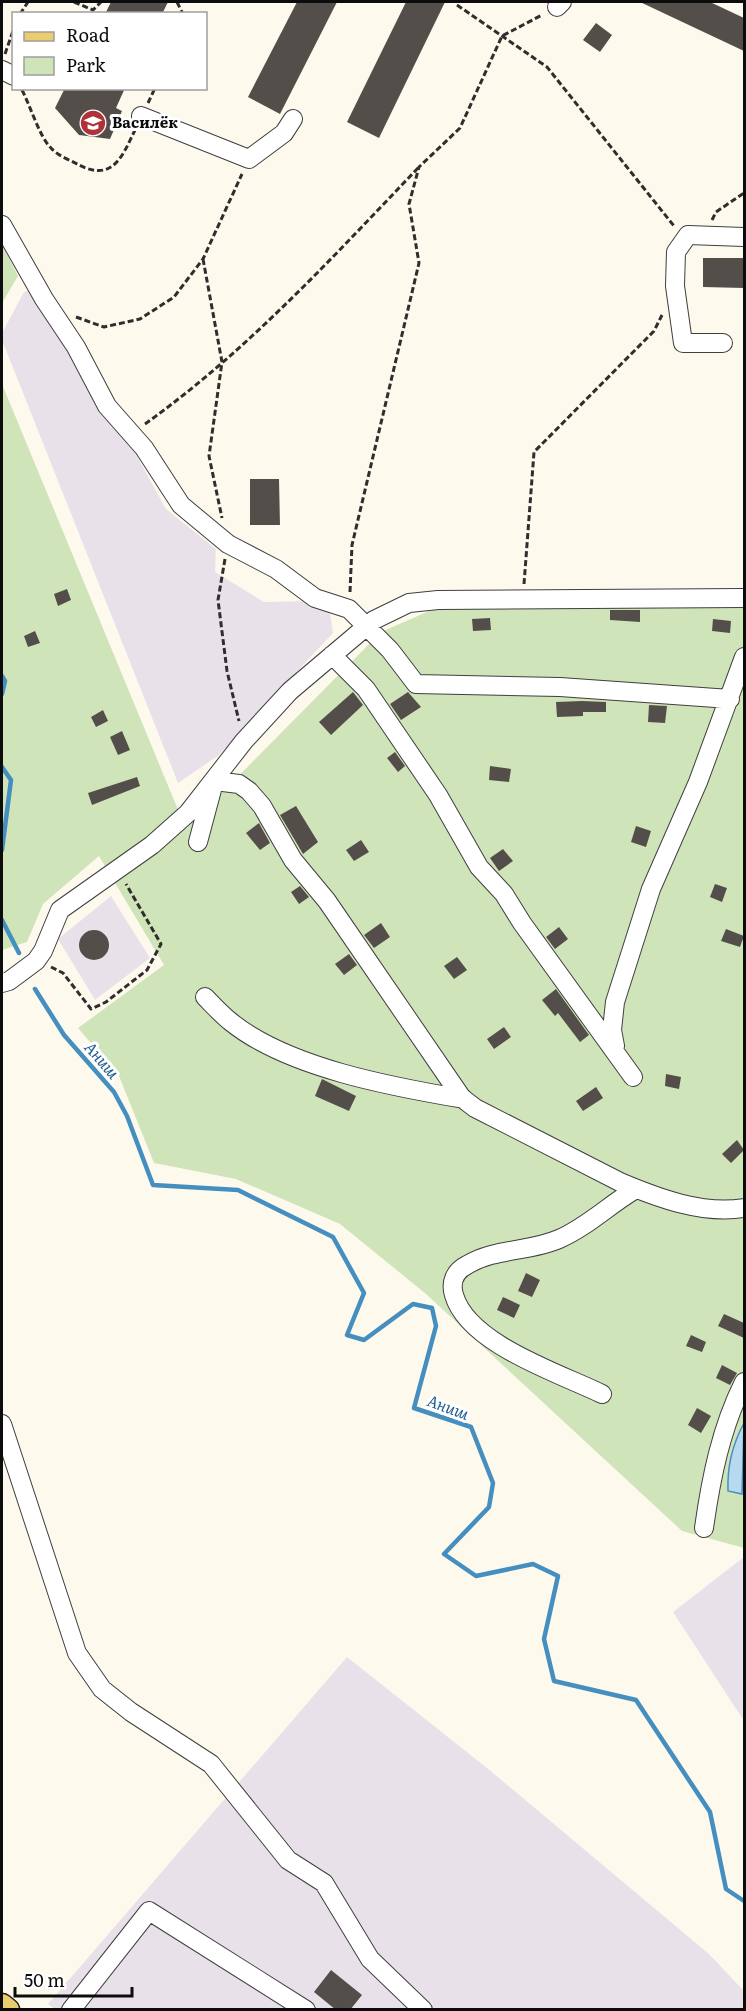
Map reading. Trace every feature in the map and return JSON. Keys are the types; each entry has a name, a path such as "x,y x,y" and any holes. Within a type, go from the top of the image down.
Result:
{"main road":[{"path":"2,2005 8,2010"}],"street":[{"path":"141,116 249,159 284,133 293,119"},
{"path":"2,225 49,307 76,347 107,406 130,435 144,448 181,505 228,544 276,569 315,598 349,609 370,623 416,684 560,687 730,699"},
{"path":"723,343 683,343 675,286 676,252 695,236 744,237"},
{"path":"4,984 36,961 43,951 60,910 152,845 179,821 215,781 244,741 290,691 370,623 409,603 438,600 744,598"},
{"path":"332,655 366,689 438,795 479,867 504,894 522,923 633,1077"},
{"path":"616,1051 612,1030 615,1002 651,889 698,782 744,657"},
{"path":"198,842 215,781"},
{"path":"215,781 239,784 249,791 262,806 293,860 327,901 452,1086 464,1100 485,1113 636,1189 702,1207 730,1210 744,1208"},
{"path":"205,997 230,1022 245,1032 317,1065 346,1075 464,1100"},
{"path":"602,1394 499,1345 465,1317 452,1287 454,1277 466,1265 498,1253 559,1239 636,1189"},
{"path":"704,1528 711,1478 736,1399 744,1382"},
{"path":"2,1424 77,1653 102,1689 131,1712 211,1764 288,1860 324,1883 370,1959 423,2010"},
{"path":"71,2010 149,1911 306,2010"}],"path":[{"path":"74,2 93,10 100,2"},
{"path":"130,435 173,404 295,296 419,167 460,128 502,36 560,4"},
{"path":"457,5 547,68 620,156 669,223 695,236 716,212 744,193"},
{"path":"8,69 3,52 12,32"},
{"path":"23,90 50,148 86,169 103,171 114,166 121,158 154,90"},
{"path":"49,307 104,327 140,319 174,297 203,259 249,159"},
{"path":"349,609 352,545 419,263 408,204 419,167"},
{"path":"203,259 222,362 209,456 228,544 218,600 227,671 244,741"},
{"path":"523,599 534,452 654,331 663,313"},
{"path":"36,961 63,973 91,1009 106,1002 147,970 161,944 117,869"}],"shaded area":[{"path":"30,290 75,354 91,397 134,451 166,509 216,549 215,572 264,602 316,601 330,613 333,633 219,755 178,783 2,340 2,333 24,292"},
{"path":"111,896 150,958 95,1000 58,939"},
{"path":"744,1557 744,1721 673,1612"},
{"path":"347,1657 487,1768 709,1954 744,1991 744,2010 56,2010 48,2004"}],"green space":[{"path":"2,244 18,276 2,303"},
{"path":"2,384 186,829 381,632 436,608 744,607 744,1548 682,1531 426,1294 340,1224 236,1179 154,1163 119,1076 78,1028 164,965 99,856 43,904 27,942 2,950"}],"water":[{"path":"744,1423 742,1494 728,1491 728,1482 731,1456"}],"building":[{"path":"111,2 168,2 163,12 106,12"},
{"path":"297,2 337,2 280,114 248,97"},
{"path":"406,2 445,2 379,138 347,122"},
{"path":"640,2 710,2 744,18 744,51"},
{"path":"596,23 612,35 600,52 583,40"},
{"name":"Василёк","path":"64,90 124,90 116,108 122,111 110,139 79,135 55,108"},
{"path":"703,258 744,258 744,288 703,287"},
{"path":"250,479 279,479 280,525 250,525"},
{"path":"67,589 71,600 58,606 54,594"},
{"path":"610,610 640,610 640,622 610,620"},
{"path":"490,618 491,630 473,631 472,619"},
{"path":"713,619 731,621 730,633 712,631"},
{"path":"35,631 40,643 28,647 24,636"},
{"path":"353,692 363,705 331,735 319,722"},
{"path":"408,692 421,707 401,720 390,704"},
{"path":"556,702 606,702 606,712 583,712 583,716 557,717"},
{"path":"649,705 667,706 665,723 648,722"},
{"path":"103,710 108,721 96,727 91,717"},
{"path":"122,731 130,750 118,755 110,737"},
{"path":"395,752 405,766 398,772 387,758"},
{"path":"490,766 511,769 509,782 489,780"},
{"path":"137,777 140,786 92,805 88,793"},
{"path":"296,806 318,842 303,854 280,815"},
{"path":"259,823 270,843 260,850 246,833"},
{"path":"636,826 651,831 646,847 631,842"},
{"path":"361,840 369,852 354,861 346,850"},
{"path":"503,849 513,861 499,871 490,858"},
{"path":"715,884 727,888 722,902 710,897"},
{"path":"300,886 309,897 299,904 291,892"},
{"path":"381,923 390,937 374,948 364,935"},
{"path":"559,927 568,939 555,949 546,937"},
{"path":"726,929 744,936 740,947 721,941"},
{"path":"94,930 105,934 109,945 105,956 94,960 83,956 79,945 83,934"},
{"path":"349,954 357,965 344,975 335,964"},
{"path":"457,957 467,970 454,979 444,966"},
{"path":"556,989 589,1035 580,1042 558,1013 555,1016 542,1000"},
{"path":"504,1027 511,1037 494,1049 487,1039"},
{"path":"666,1074 681,1077 679,1089 665,1086"},
{"path":"322,1079 356,1096 349,1111 315,1096"},
{"path":"596,1087 603,1098 583,1111 576,1101"},
{"path":"737,1140 744,1150 731,1163 722,1154"},
{"path":"526,1273 540,1280 532,1297 518,1291"},
{"path":"503,1297 520,1305 514,1318 497,1310"},
{"path":"724,1314 744,1323 744,1338 718,1326"},
{"path":"691,1335 706,1342 702,1352 686,1346"},
{"path":"722,1365 737,1373 730,1385 716,1378"},
{"path":"697,1408 711,1416 701,1433 688,1425"},
{"path":"331,1970 362,1995 350,2010 336,2010 314,1992"}],"waterway":[{"name":"Аниш","path":"2,676 5,681 2,694"},
{"name":"Аниш","path":"2,767 11,780 2,850"},
{"name":"Аниш","path":"2,920 19,953"},
{"name":"Аниш","path":"35,989 64,1035 114,1092 127,1116 153,1185 238,1190 333,1237 364,1293 347,1335 364,1340 413,1304 432,1308 436,1326 414,1408 471,1427 493,1483 489,1507 444,1554 476,1576 533,1564 558,1576 544,1639 554,1681 636,1700 710,1812 726,1889 744,1901"}],"place":[{"name":"Василёк","path":"93,123"}]}
